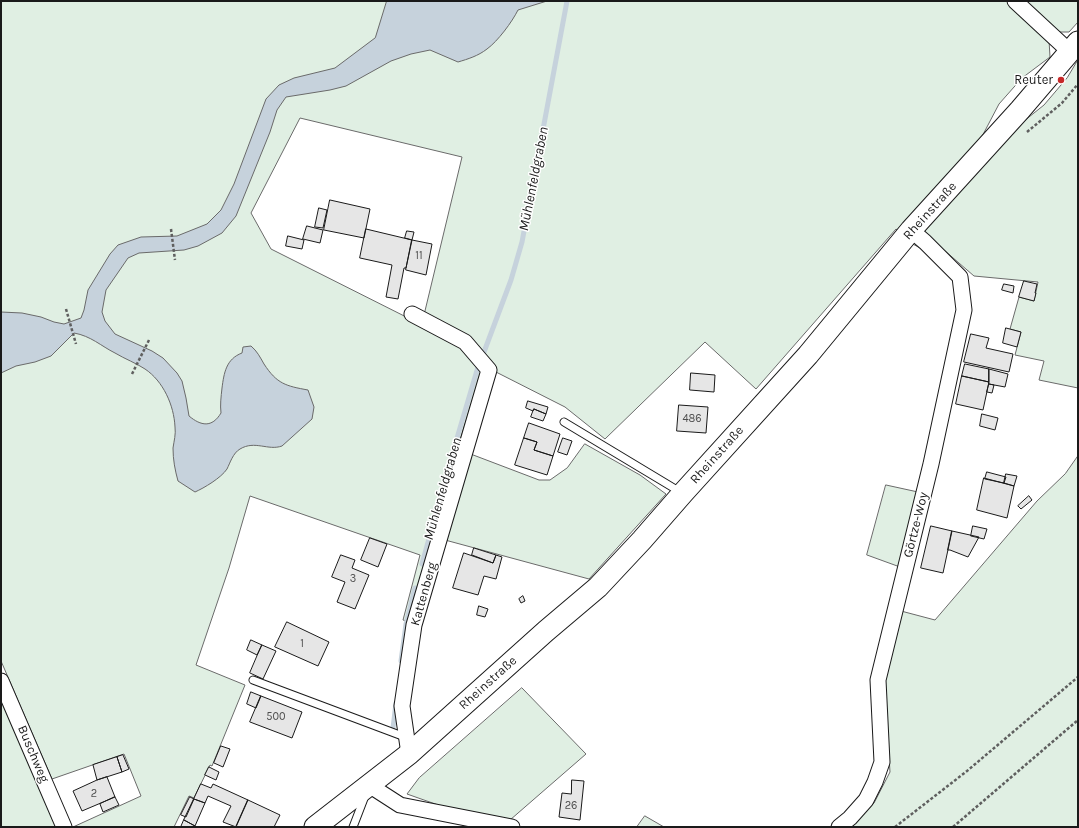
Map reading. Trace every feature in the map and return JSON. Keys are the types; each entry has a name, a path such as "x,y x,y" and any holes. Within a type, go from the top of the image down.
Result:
{"main road":[{"name":"Rheinstraße","path":"315,827 369,785 407,745 598,587 808,355 911,230 1020,110 1074,47"}],"street":[{"path":"1016,1 1074,47"},
{"name":"Görtze-Woy","path":"839,827 850,818 866,800 875,782 882,762 878,680 931,464 964,310 960,277 911,230"},
{"name":"Kattenberg","path":"407,745 402,706 414,625 489,370 465,342 412,314"},
{"name":"Buschweg","path":"1,681 64,827"},
{"path":"369,785 400,805 512,827"}],"lane":[{"path":"564,422 682,493"},
{"path":"253,680 407,745"},
{"path":"354,827 369,785"}],"path":[{"path":"171,229 174,260"},
{"path":"66,309 76,344"},
{"path":"132,374 149,340"},
{"path":"895,827 967,771 1078,678"},
{"path":"953,827 1078,720"}],"green space":[{"path":"1,1 1008,1 1049,40 1050,57 1022,78 999,104 977,146 901,233 896,229 756,389 705,342 605,439 565,407 494,371 424,315 462,157 300,118 251,213 271,249 446,337 464,348 482,369 458,447 410,622 403,620 420,555 250,496 229,568 196,665 245,685 212,766 210,765 194,798 189,796 174,827 73,827 141,796 124,754 52,779 1,661"},
{"path":"1023,1 1078,1 1078,22 1069,32 1056,32"},
{"path":"1078,60 1078,388 1039,380 1044,361 1015,355 1021,332 1010,329 1019,297 1034,301 1038,282 974,276 937,244 929,253 911,243 999,141 1044,105 1067,78"},
{"path":"585,444 640,475 666,494 589,579 445,540 468,453 539,480 550,480 567,468"},
{"path":"1078,456 1078,827 850,827 874,803 890,772 884,682 901,611 935,620 1037,501 1065,474"},
{"path":"886,485 918,492 900,567 867,555"},
{"path":"522,688 586,754 510,820 441,806 407,794 419,778"},
{"path":"1,697 57,827 1,827"},
{"path":"645,816 664,827 637,827"}],"shaded area":[{"path":"387,1 547,1 518,10 508,26 491,46 469,58 458,62 430,50 411,54 391,61 346,86 286,97 277,110 270,132 236,216 222,233 198,246 184,250 139,253 128,258 106,290 102,312 105,321 115,334 152,351 163,358 177,373 182,381 189,416 198,422 206,424 218,418 221,413 222,388 227,367 232,359 242,353 243,347 251,346 257,352 269,371 278,380 294,387 308,390 314,407 312,419 282,446 272,447 251,445 240,449 221,476 195,492 178,481 174,465 173,448 175,432 170,402 157,380 142,367 91,339 74,333 51,356 35,362 16,366 1,373 1,312 22,313 64,324 81,318 88,290 110,254 118,245 141,237 177,236 207,224 221,210 234,184 266,99 279,85 294,78 335,68 375,38"}],"building":[{"path":"330,200 370,209 364,238 324,230"},
{"path":"319,208 327,210 323,228 315,227"},
{"path":"307,226 323,230 320,243 303,239"},
{"path":"366,229 412,240 406,268 404,268 398,299 386,297 392,265 360,258"},
{"path":"407,231 414,232 412,240 405,238"},
{"path":"288,236 304,240 302,249 286,246"},
{"path":"412,240 432,244 426,275 406,270"},
{"path":"1024,281 1037,284 1034,301 1019,297"},
{"path":"1004,284 1014,286 1013,293 1002,290"},
{"path":"1006,328 1021,332 1017,347 1003,343"},
{"path":"971,334 989,338 986,348 1013,354 1009,372 964,362"},
{"path":"965,364 989,369 989,382 962,376"},
{"path":"989,369 1008,374 1005,387 989,384"},
{"path":"691,373 715,375 714,392 690,390"},
{"path":"962,376 989,382 983,410 956,404"},
{"path":"989,384 994,385 992,393 987,392"},
{"path":"528,401 548,407 546,414 534,409 533,411 526,408"},
{"path":"679,405 708,407 706,433 677,431"},
{"path":"534,409 546,414 543,421 531,417"},
{"path":"982,414 998,418 995,430 980,426"},
{"path":"529,423 560,434 553,456 534,450 537,442 524,438"},
{"path":"524,438 537,442 534,450 553,456 547,475 515,465"},
{"path":"563,438 572,441 567,455 558,452"},
{"path":"987,472 1006,477 1004,483 985,479"},
{"path":"1006,474 1017,476 1014,486 1004,483"},
{"path":"984,478 1014,486 1007,518 977,510"},
{"path":"1029,496 1032,500 1021,509 1018,506"},
{"path":"931,526 952,531 943,573 921,568"},
{"path":"973,526 987,529 984,539 971,536"},
{"path":"952,531 979,537 968,557 948,550"},
{"path":"370,538 387,544 378,567 361,560"},
{"path":"474,548 496,555 493,563 472,555"},
{"path":"464,553 493,563 496,555 502,557 496,579 484,576 478,595 453,588"},
{"path":"341,555 355,560 352,568 369,575 355,609 337,602 345,582 332,577"},
{"path":"523,596 525,601 521,603 519,599"},
{"path":"479,606 488,609 485,617 477,615"},
{"path":"287,622 329,642 318,666 275,647"},
{"path":"251,640 262,645 257,655 247,650"},
{"path":"262,645 276,651 263,679 250,673"},
{"path":"251,692 261,696 256,708 247,704"},
{"path":"261,696 302,712 292,738 250,722"},
{"path":"221,746 230,749 223,767 214,763"},
{"path":"123,755 129,769 122,772 117,757"},
{"path":"117,757 122,772 97,780 93,765"},
{"path":"209,767 219,772 216,780 205,775"},
{"path":"107,777 115,797 82,811 73,791"},
{"path":"572,780 584,781 580,820 559,817 562,793 571,794"},
{"path":"201,784 211,788 213,784 248,800 236,827 223,822 231,806 208,796 205,803 194,799"},
{"path":"115,797 119,805 103,812 100,804"},
{"path":"190,797 194,799 186,817 181,815"},
{"path":"194,799 205,803 195,826 184,820"},
{"path":"248,800 280,815 274,827 236,827"},
{"path":"184,820 195,826 181,827"}],"waterway":[{"name":"Mühlenfeldgraben","path":"484,352 511,280 522,242 567,1"},
{"name":"Mühlenfeldgraben","path":"422,564 478,367"},
{"name":"Mühlenfeldgraben","path":"401,661 406,624 415,588"},
{"name":"Mühlenfeldgraben","path":"393,728 396,703"}],"place":[{"name":"Reuter","path":"1061,80"}]}
